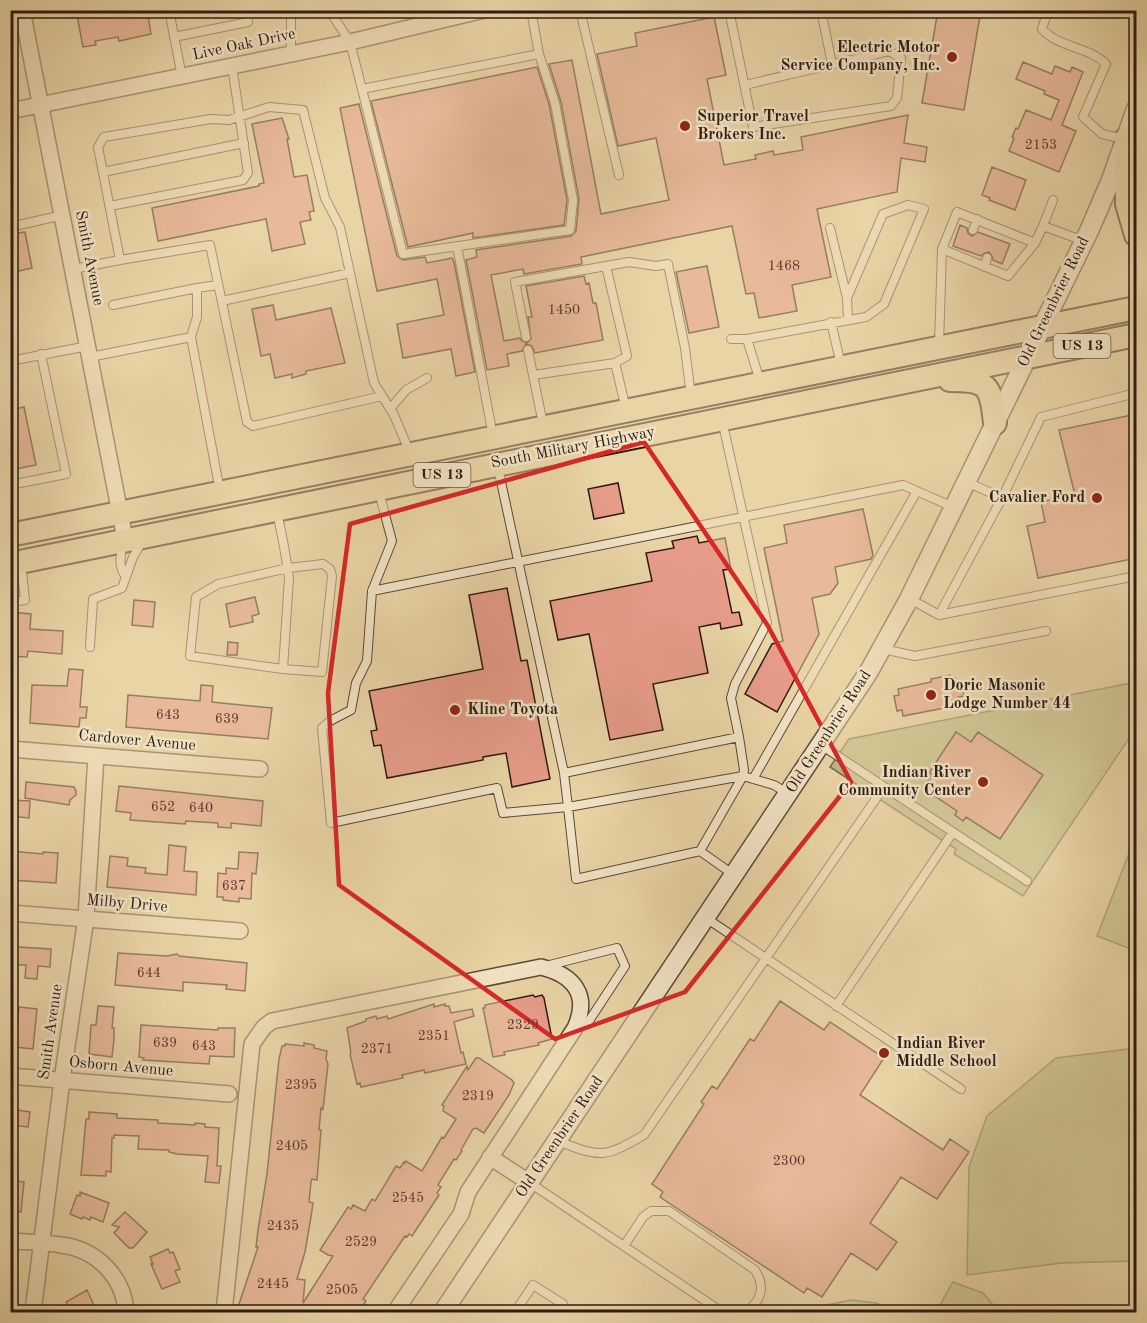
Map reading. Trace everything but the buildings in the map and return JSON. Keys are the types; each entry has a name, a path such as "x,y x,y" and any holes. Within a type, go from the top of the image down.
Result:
{"main road":[{"path":"1126,139 1127,204 1137,235"},
{"name":"South Military Highway","path":"11,531 121,512 1137,308"},
{"name":"South Military Highway","path":"16,562 1135,335"},
{"path":"934,376 947,380 974,380 983,386 993,401 995,423"}],"street":[{"name":"Smith Avenue","path":"22,10 121,512"},
{"name":"Live Oak Drive","path":"10,111 350,42 484,10"},
{"name":"Old Greenbrier Road","path":"443,1312 789,794 882,649 967,482 1084,241 1111,180 1136,112"},
{"path":"411,454 416,480"},
{"path":"121,512 135,537"},
{"name":"Cardover Avenue","path":"10,749 260,769"},
{"name":"Smith Avenue","path":"33,1312 62,1080 86,918 96,756"},
{"name":"Milby Drive","path":"10,913 240,931"},
{"path":"224,1312 252,1044 264,1027 272,1022 541,967 559,971 571,982 581,998 580,1016 575,1028 468,1192 462,1214 395,1312"},
{"name":"Osborn Avenue","path":"10,1076 229,1094"},
{"path":"490,1156 530,1183"},
{"path":"10,1241 62,1245 80,1249 96,1258 110,1270 119,1285 126,1302 126,1312"}],"lane":[{"path":"169,10 182,77"},
{"path":"174,37 248,22 246,10"},
{"path":"291,10 291,54"},
{"path":"329,10 350,42 403,254 570,230 573,200 555,103 539,54 531,10"},
{"path":"580,10 618,175"},
{"path":"729,10 753,128 891,106 897,98 901,58 890,51 745,85"},
{"path":"821,10 832,64"},
{"path":"1048,10 1042,28 1051,38 1100,57 1106,64 1083,117 1102,134 1126,139"},
{"path":"362,89 539,54"},
{"path":"110,206 243,180 248,172 232,66"},
{"path":"120,260 98,147 104,137 211,119 229,120 269,107 303,110 325,198 340,227 375,383 411,454"},
{"path":"103,172 244,143"},
{"path":"942,249 964,254 986,263 1008,276 1035,243 1053,200"},
{"path":"731,339 747,339 866,317 884,304 924,209 908,205 883,214 847,298"},
{"path":"939,346 942,249 957,212 1035,243"},
{"path":"10,227 63,215"},
{"path":"973,230 977,219"},
{"path":"1043,226 1084,241"},
{"path":"830,228 847,298 849,320"},
{"path":"995,238 999,228"},
{"path":"73,269 210,246 247,422 253,426 382,396"},
{"path":"457,246 494,437"},
{"path":"526,337 515,282 629,262 656,266 668,264 686,348 691,397"},
{"path":"533,375 615,363 627,356 606,266"},
{"path":"222,301 350,273"},
{"path":"113,305 219,285"},
{"path":"197,288 197,316 190,337 220,492"},
{"path":"831,322 841,366"},
{"path":"1135,335 1137,359"},
{"path":"10,361 41,354 89,352 190,337"},
{"path":"747,339 760,383"},
{"path":"528,350 544,427"},
{"path":"10,485 66,474 41,354"},
{"path":"615,363 626,411"},
{"path":"390,409 406,390 427,378"},
{"path":"939,615 1002,498 1041,417 1137,393"},
{"path":"497,464 516,562 564,773 576,879 700,851 743,776 739,737 731,698 735,684 766,623 721,419"},
{"path":"967,482 1002,498"},
{"path":"372,591 743,515 903,485 954,508"},
{"path":"378,488 392,541 372,591 367,661 356,683 351,710 322,728 331,823 497,788 503,813 568,807 743,776 774,785 789,794"},
{"path":"753,779 917,491"},
{"path":"276,508 289,578 283,669"},
{"path":"126,577 121,570 119,560 135,537"},
{"path":"90,647 93,599 122,588 133,557 135,537"},
{"path":"13,602 25,600 16,562"},
{"path":"323,564 330,569 332,576 322,672 190,656 196,597 218,584 288,568 323,564"},
{"path":"909,599 939,615 1137,576"},
{"path":"882,649 915,656 1046,631"},
{"path":"564,773 739,737"},
{"path":"821,745 1027,881"},
{"path":"558,1141 587,1152 601,1154 622,1148 644,1135 884,787"},
{"path":"836,1006 953,832"},
{"path":"700,851 734,876"},
{"path":"706,918 962,1089"},
{"path":"541,967 617,948 625,966 587,1024 575,1028"},
{"path":"530,1183 722,1312"},
{"path":"624,1246 643,1216 651,1211 669,1211 755,1270 761,1281 761,1294 758,1302 747,1312"},
{"path":"515,1312 533,1285 563,1304 558,1312"}],"highlighted area":[{"path":"644,442 768,626 851,782 685,992 555,1039 339,885 328,693 350,524"}],"green space":[{"path":"1136,682 1136,728 1023,896 954,854 956,849 830,767 849,739"},
{"path":"1136,835 1136,951 1097,936"},
{"path":"1136,1048 1136,1261 1062,1263 967,1275 969,1167 987,1116 1056,1058"},
{"path":"953,1282 983,1293 999,1312 936,1312"},
{"path":"851,1300 876,1303 899,1312 807,1312 816,1307"}],"place":[{"name":"Electric Motor Service Company, Inc.","path":"952,57"},
{"name":"Superior Travel Brokers Inc.","path":"685,126"},
{"name":"Cavalier Ford","path":"1097,498"},
{"name":"Doric Masonic Lodge Number 44","path":"931,695"},
{"name":"Kline Toyota","path":"455,710"},
{"name":"Indian River Community Center","path":"983,782"},
{"name":"Indian River Middle School","path":"884,1053"}]}
